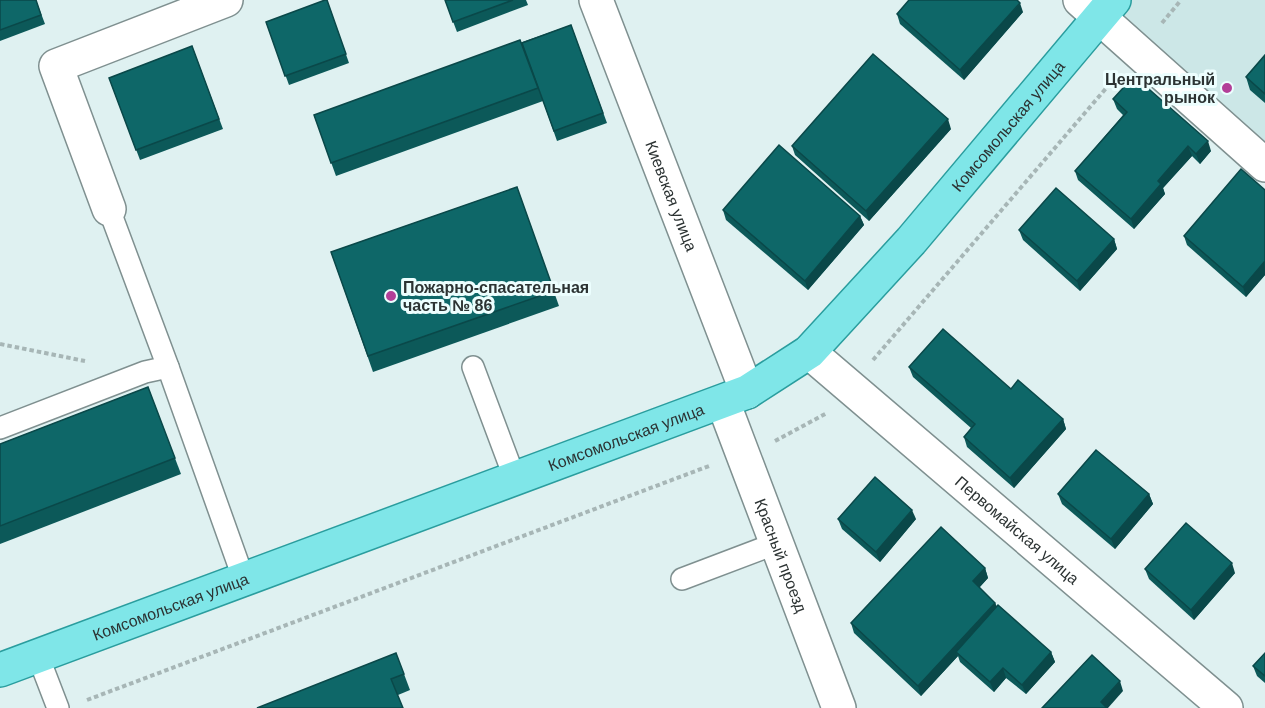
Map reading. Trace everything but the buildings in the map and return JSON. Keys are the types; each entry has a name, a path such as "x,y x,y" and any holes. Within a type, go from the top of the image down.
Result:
{"main road":[{"name":"Комсомольская улица","path":"0,670 735,397 809,352 910,241 1098,6"}],"street":[{"path":"109,209 56,66 226,0"},
{"name":"Киевская улица","path":"596,0 735,397"},
{"path":"1098,6 1265,165"},
{"name":"Первомайская улица","path":"809,352 1226,708"},
{"name":"Красный проезд","path":"735,397 777,543 839,708"}],"lane":[{"path":"109,209 244,579"},
{"path":"473,367 515,479"},
{"path":"0,428 145,372 168,368"},
{"path":"682,579 777,543"},
{"path":"38,656 58,708"}],"path":[{"path":"0,344 89,361"}],"shaded area":[{"name":"Центральный рынок","path":"1129,0 1265,0 1265,156 1112,21"}],"place":[{"name":"Центральный рынок","path":"1227,88"},
{"name":"Пожарно-спасательная часть № 86","path":"391,296"}]}
